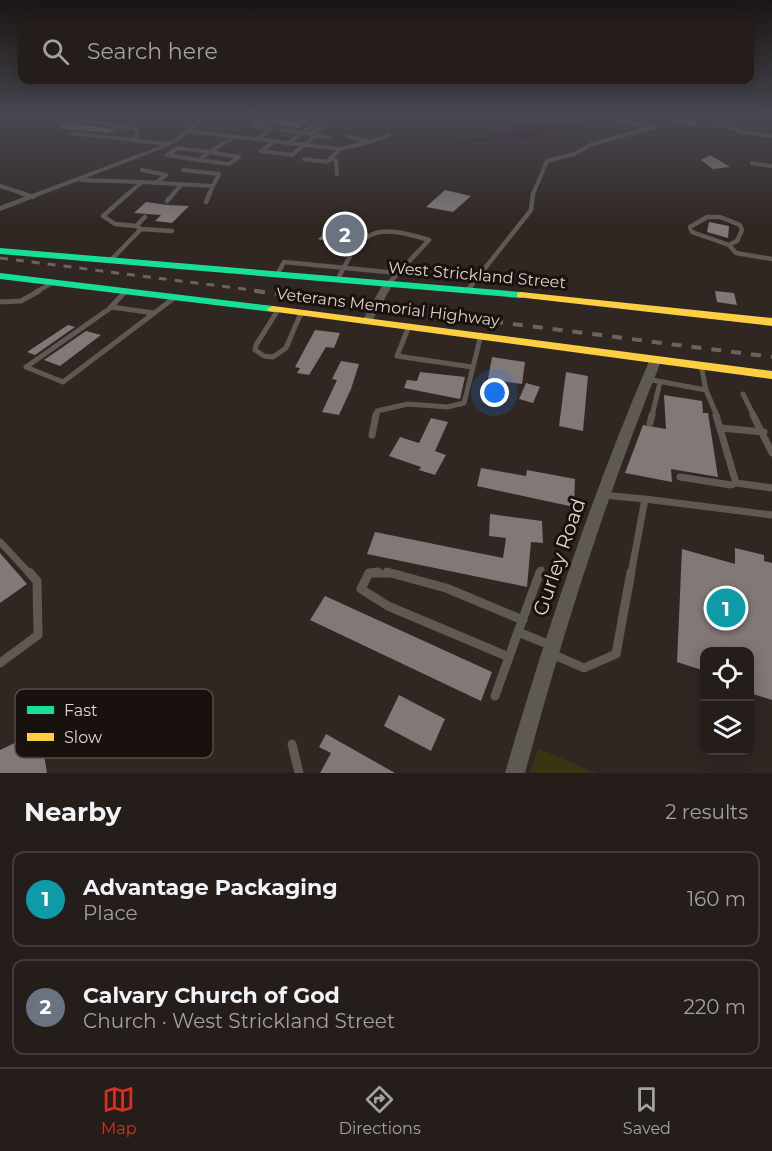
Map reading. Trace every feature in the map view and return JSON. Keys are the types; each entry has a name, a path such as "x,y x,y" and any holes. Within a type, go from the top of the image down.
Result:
{"street":[{"path":"0,209 81,180 145,153"},
{"path":"753,163 772,166"},
{"name":"West Strickland Street","path":"0,251 278,273 342,272 388,284 639,306 772,322"},
{"name":"Veterans Memorial Highway","path":"0,278 481,335 772,375"},
{"path":"367,321 388,284"},
{"name":"Gurley Road","path":"515,773 549,649 602,495 654,380 656,359"}],"lane":[{"path":"170,153 167,155 229,164 239,157 216,153"},
{"path":"199,160 209,153"},
{"path":"277,153 292,155 294,153"},
{"path":"304,159 327,162 336,153"},
{"path":"466,291 531,210 533,190 547,161 576,153"},
{"path":"331,158 336,160 337,174"},
{"path":"142,170 166,175 157,183"},
{"path":"183,170 219,174 206,202"},
{"path":"81,180 213,186"},
{"path":"142,182 103,216 115,224 172,231"},
{"path":"167,201 182,184"},
{"path":"0,186 33,197"},
{"path":"729,245 737,241 742,230 740,225 731,220 703,216 690,227 692,232 729,245 736,253 772,259"},
{"path":"135,226 145,217"},
{"path":"112,259 141,229"},
{"path":"388,284 429,240 381,230 370,236 349,255 342,272 397,273"},
{"path":"0,302 21,301 52,283"},
{"path":"125,292 111,308 26,367 63,382 174,298"},
{"path":"111,308 154,313"},
{"path":"278,310 256,345 255,350 260,354 273,357 286,350 301,313"},
{"path":"409,326 397,356 472,367"},
{"path":"372,435 377,411 408,404 447,407 464,403 469,395 472,367 481,335"},
{"path":"701,365 706,390 736,483"},
{"path":"650,423 654,380 706,390"},
{"path":"743,394 764,432 772,453"},
{"path":"720,428 764,432"},
{"path":"680,477 731,485 736,483 772,488"},
{"path":"602,495 772,515"},
{"path":"518,632 584,669 616,654 645,499"},
{"path":"0,542 37,581 38,635 0,663"},
{"path":"495,696 541,570"},
{"path":"508,657 388,606 361,589 369,573 378,571 429,582 523,620"},
{"path":"292,744 299,773"}],"shaded area":[{"path":"538,748 595,773 530,773"}],"building":[{"path":"710,155 730,167 713,169 701,160"},
{"path":"445,190 471,196 453,212 426,207"},
{"path":"146,202 189,206 172,223 155,221 161,215 134,213"},
{"path":"709,222 729,226 728,238 707,232"},
{"path":"334,226 360,233 346,246 318,239"},
{"path":"715,291 734,293 737,305 717,302"},
{"path":"68,325 75,327 35,355 27,352"},
{"path":"315,330 340,333 334,348 326,347 309,375 297,373 300,368 295,367"},
{"path":"86,331 101,335 60,366 44,360"},
{"path":"492,357 525,362 522,384 488,379"},
{"path":"341,361 359,364 351,389 339,415 322,412 337,380 332,379"},
{"path":"420,372 465,377 460,399 404,388 407,380 417,381"},
{"path":"566,372 588,376 583,431 559,426"},
{"path":"526,383 540,387 533,403 519,399"},
{"path":"664,395 702,401 703,413 708,413 718,477 671,469 672,482 625,473 643,425 666,429"},
{"path":"431,418 448,422 435,451 446,455 435,475 419,470 421,467 389,456 400,437 419,443"},
{"path":"481,468 526,476 527,470 575,479 574,507 477,486"},
{"path":"490,514 542,521 543,543 531,542 527,587 367,554 375,532 503,558 506,538 489,536"},
{"path":"735,548 764,555 764,561 772,563 772,700 754,694 754,647 700,647 700,669 677,662 682,549 735,564"},
{"path":"0,553 27,584 0,603"},
{"path":"325,596 492,672 481,701 310,620"},
{"path":"399,695 445,719 431,751 384,726"},
{"path":"326,734 395,773 320,773 331,753 319,747"},
{"path":"15,743 15,758 44,758 47,773 0,773 0,750"}],"railway":[{"path":"0,258 267,292"},
{"path":"255,291 772,357"}],"traffic: fast":[{"path":"0,251 521,295"},
{"path":"0,276 273,309"}],"traffic: slow":[{"path":"521,295 772,322"},
{"path":"273,309 772,375"}],"place":[{"name":"Calvary Church of God","path":"345,234"},
{"name":"Advantage Packaging","path":"726,608"}]}
